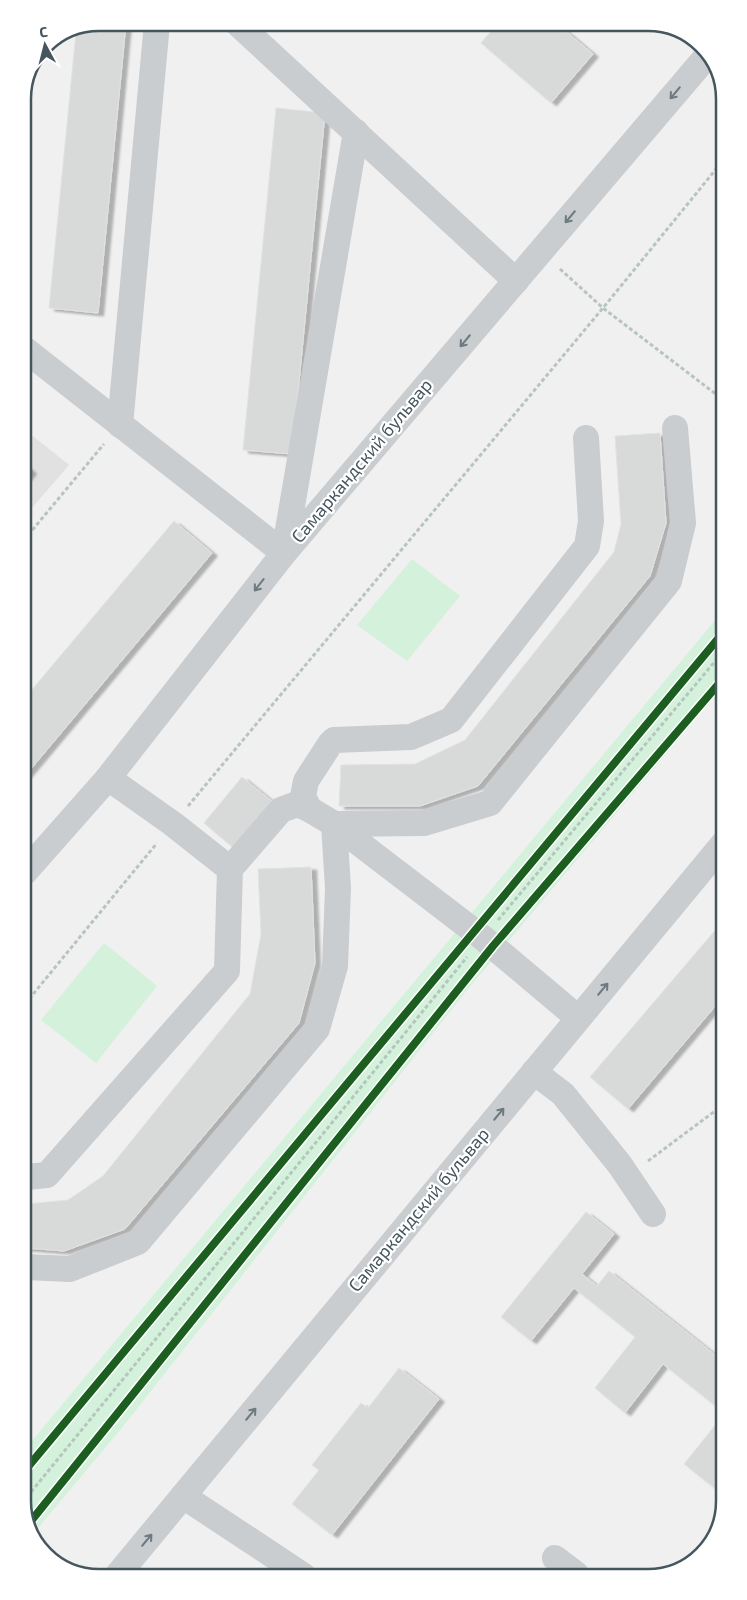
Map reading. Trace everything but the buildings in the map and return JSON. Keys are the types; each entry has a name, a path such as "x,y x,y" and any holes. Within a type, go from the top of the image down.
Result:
{"street":[{"path":"120,425 156,31"},
{"path":"247,31 516,281"},
{"name":"Самаркандский бульвар","path":"31,865 108,778 284,553 703,61"},
{"path":"31,354 284,553 356,132"},
{"path":"334,824 424,823 490,803 669,581 683,523 675,428"},
{"path":"309,809 303,796 306,781 334,740 411,737 450,720 587,546 591,521 586,438"},
{"path":"108,778 174,824 230,869"},
{"path":"31,1177 47,1175 227,971 230,869 281,810 297,804 334,824 483,938 578,1018"},
{"path":"31,1267 70,1269 138,1242 317,1029 335,966 338,888 334,824"},
{"name":"Самаркандский бульвар","path":"123,1569 716,852"},
{"path":"534,1072 563,1094 628,1176 653,1214"},
{"path":"183,1496 293,1569"},
{"path":"555,1558 569,1569"}],"path":[{"path":"31,997 716,169"},
{"path":"541,251 603,308 716,394"},
{"path":"31,532 120,425"},
{"path":"31,1492 483,938 716,660"},
{"path":"628,1176 716,1110"}],"shaded area":[{"path":"31,435 69,465 31,509"}],"green space":[{"path":"412,559 460,596 407,661 357,625"},
{"path":"716,619 716,695 467,990 121,1429 38,1529 31,1500 31,1442"},
{"path":"104,943 157,986 96,1063 41,1020"}],"cycle path":[{"path":"31,1463 716,641"},
{"path":"34,1517 493,946 716,687"}]}
